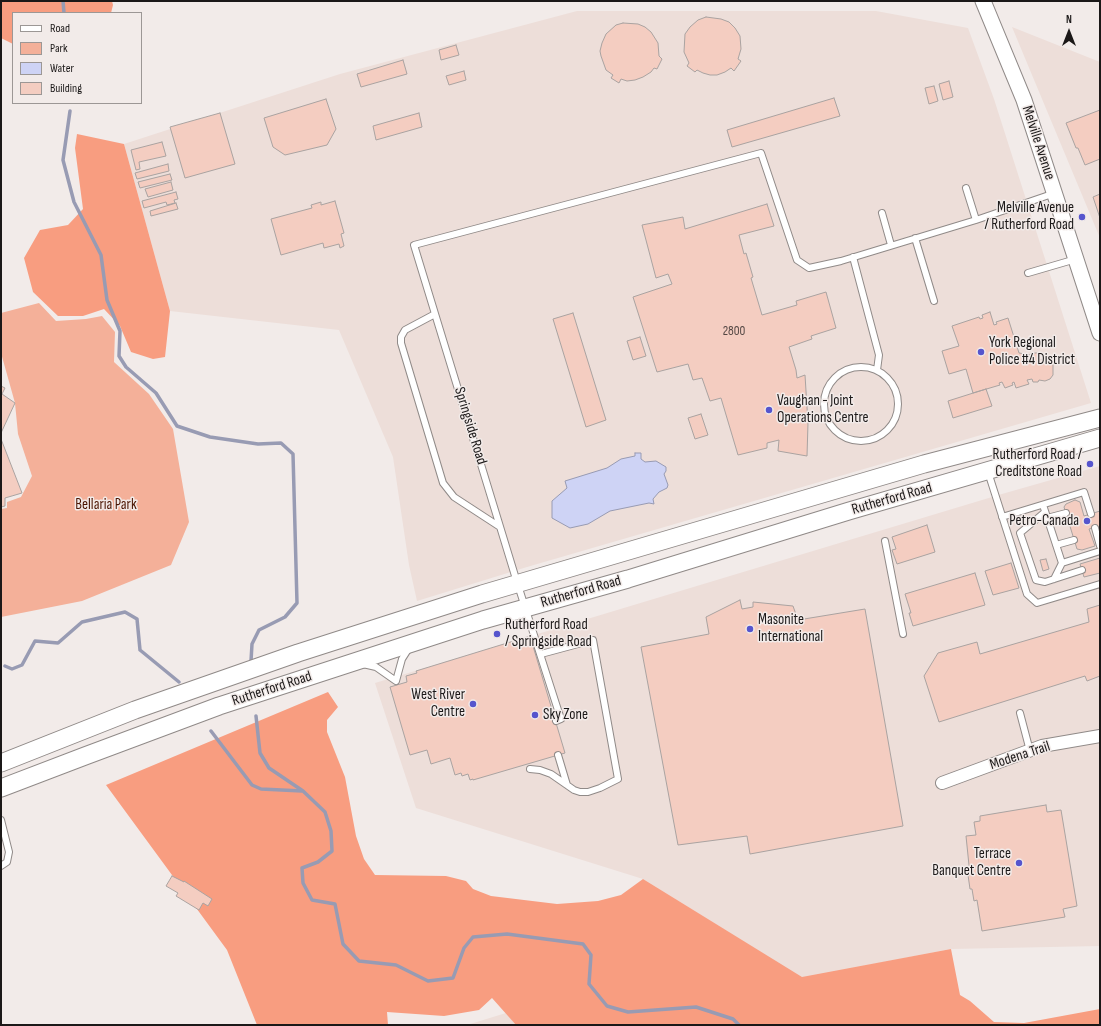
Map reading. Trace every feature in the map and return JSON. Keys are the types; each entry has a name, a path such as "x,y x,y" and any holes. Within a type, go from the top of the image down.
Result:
{"main road":[{"name":"Rutherford Road","path":"1,763 136,710 284,658 474,596 924,464 1100,418"},
{"name":"Rutherford Road","path":"1,788 219,706 413,643 849,511 988,472 1100,438"}],"street":[{"name":"Melville Avenue","path":"983,1 1024,100 1100,333"},
{"name":"Modena Trail","path":"942,783 1042,746 1100,736"}],"lane":[{"name":"Springside Road","path":"556,721 561,719 525,608 414,245 761,153 797,260 809,268 853,257"},
{"path":"966,188 976,220"},
{"path":"877,370 879,355 853,257 976,220 1055,193"},
{"path":"882,213 891,245"},
{"path":"915,238 934,301"},
{"path":"1028,273 1076,259"},
{"path":"435,314 405,330 401,337 401,343 443,483 454,497 500,527"},
{"path":"854,367 866,367 877,370 888,378 895,388 898,400 897,413 892,424 883,433 872,439 860,441 847,438 837,432 829,423 824,412 824,400 827,389 833,379 843,371 854,367"},
{"path":"988,472 1027,594 1037,603 1100,584"},
{"path":"1002,517 1084,492 1085,507 1091,514"},
{"path":"1042,505 1062,563 1054,579"},
{"path":"1066,513 1046,515 1020,533 1036,580 1045,582 1082,570"},
{"path":"1094,532 1100,546"},
{"path":"1056,545 1074,540"},
{"path":"885,541 903,634"},
{"path":"1062,563 1100,551"},
{"path":"530,769 540,770 550,774 574,790 580,792 588,792 600,788 618,779 593,640 541,654"},
{"path":"356,662 376,667 396,681 402,659 413,643"},
{"path":"1020,713 1030,751"},
{"path":"558,755 567,784"},
{"path":"1,820 9,852 7,862 1,866"}],"shaded area":[{"path":"1,1 112,1 113,5 111,12 12,12 12,44 1,38"},
{"path":"577,11 876,11 968,28 994,99 1091,403 527,567 417,601 409,565 393,457 339,330 170,311 124,144 340,74"},
{"path":"1012,27 1100,62 1100,238"},
{"path":"77,134 124,144 170,311 165,357 153,359 131,352 120,326 104,309 83,316 58,316 33,292 24,258 40,230 68,225 83,209 75,148"},
{"path":"1100,466 1100,946 951,949 802,978 643,879 416,808 375,683 1002,494"},
{"path":"328,692 338,707 327,720 327,732 345,777 356,836 364,859 375,875 446,876 466,881 473,889 491,896 557,904 598,901 621,895 643,879 802,977 951,949 960,995 970,1001 994,1022 1024,1023 1100,1009 1100,1025 516,1025 492,998 479,1010 444,1016 387,1012 388,1025 257,1025 227,950 106,785"},
{"path":"506,1013 516,1025 467,1025"}],"green space":[{"name":"Bellaria Park","path":"39,303 56,321 86,319 102,316 115,332 114,362 149,394 173,429 189,522 171,565 82,601 1,617 1,509 7,508 7,502 21,497 32,476 18,434 15,403 1,353 1,313"}],"water":[{"path":"635,453 641,453 641,459 645,462 656,461 666,467 664,474 668,485 667,488 659,492 653,499 654,504 649,503 610,511 588,524 570,528 552,518 552,501 567,488 565,481 607,468 621,459 635,456"}],"building":[{"path":"706,17 721,19 729,22 740,36 741,49 738,59 741,61 734,71 731,68 717,75 710,75 697,70 695,72 687,66 689,63 684,52 685,34 698,20"},
{"path":"623,23 638,24 651,32 658,43 659,56 662,59 657,69 654,68 643,77 627,81 621,79 619,83 611,78 613,75 606,70 600,51 606,34 616,25"},
{"path":"456,45 459,55 441,60 439,50"},
{"path":"403,60 407,74 361,87 357,74"},
{"path":"464,71 466,80 449,85 446,76"},
{"path":"949,81 953,97 943,100 939,84"},
{"path":"934,86 938,101 929,104 925,88"},
{"path":"834,98 840,116 732,147 727,130"},
{"path":"326,99 336,129 327,145 285,155 273,147 264,118"},
{"path":"1100,110 1100,159 1085,165 1066,123"},
{"path":"220,113 235,164 185,178 170,127"},
{"path":"419,113 422,127 376,140 373,126"},
{"path":"162,142 166,156 139,162 140,169 136,170 131,150"},
{"path":"168,164 169,171 137,179 135,173"},
{"path":"170,174 172,180 140,188 138,182"},
{"path":"171,182 173,190 148,197 145,189"},
{"path":"176,192 178,199 174,200 175,203 167,205 166,202 144,208 142,201"},
{"path":"1100,194 1100,218 1093,197"},
{"path":"335,201 344,233 341,234 344,246 340,248 339,244 324,248 323,243 281,255 271,219 312,208 311,205 321,202 321,205"},
{"path":"176,203 178,209 151,216 150,211"},
{"path":"767,204 774,226 739,235 744,254 746,253 753,277 751,278 762,315 797,305 796,301 826,292 836,328 811,336 812,339 789,347 797,378 805,375 808,423 807,456 778,451 779,440 767,443 767,448 738,455 721,398 710,401 702,378 693,380 688,364 657,372 633,297 672,284 668,274 656,278 642,225 683,217 685,229"},
{"name":"York Regional Police #4 District","path":"990,312 994,325 997,324 996,322 1008,318 1019,353 1031,355 1031,353 1038,353 1038,360 1049,360 1053,364 1053,375 1050,379 1045,381 1039,380 1038,382 1033,382 1032,379 1027,380 1029,384 1016,388 1014,382 1012,383 1013,385 1005,388 1002,382 999,383 1000,385 973,393 966,369 949,374 942,351 959,346 952,326 979,317 980,319 983,318 982,315"},
{"path":"573,313 606,420 586,427 553,319"},
{"path":"640,337 646,356 633,360 627,341"},
{"path":"1,386 5,388 2,394 15,403 1,433"},
{"path":"986,389 992,406 953,418 948,401"},
{"path":"701,414 708,435 695,439 688,418"},
{"path":"1,439 22,493 5,498 5,506 1,507"},
{"path":"1075,500 1080,502 1084,516 1100,511 1100,526 1089,529 1095,546 1082,550 1077,549 1064,507 1066,504"},
{"path":"927,525 935,552 897,564 892,550 896,549 892,537"},
{"path":"1100,558 1100,573 1084,577 1080,564"},
{"path":"1046,559 1049,569 1043,571 1040,560"},
{"path":"1011,563 1019,588 993,595 985,571"},
{"path":"975,573 985,605 913,626 909,613 911,613 905,594"},
{"path":"740,600 742,609 753,607 753,602 793,606 798,620 865,609 903,826 750,854 747,836 678,845 641,647 709,634 706,617"},
{"path":"1100,605 1100,676 1087,681 1085,676 939,722 924,676 938,653 977,642 980,654 1089,622 1087,609"},
{"name":"West River Centre","path":"530,636 565,753 473,780 470,780 468,774 462,776 461,773 455,775 450,758 431,764 427,750 410,755 390,687 407,682 406,676 417,673 416,671"},
{"name":"Terrace Banquet Centre","path":"1046,805 1047,812 1061,810 1077,906 1063,909 1065,917 982,931 977,900 974,901 972,889 970,889 966,836 976,835 974,822 980,821 980,816"},
{"path":"172,876 184,881 212,899 208,906 203,903 199,910 176,896 178,893 166,886"}],"waterway":[{"path":"63,1 64,12"},
{"path":"70,111 63,160 74,202 101,255 107,300 120,331 119,356 126,367 156,393 177,426 210,437 258,444 281,443 293,454 297,603 285,617 259,630 252,644 251,661"},
{"path":"5,666 12,669 22,665 35,641 58,643 82,622 125,612 137,619 140,650 179,682"},
{"path":"256,716 260,753 269,768 303,791 325,812 331,831 332,851 318,862 302,868 303,883 312,900 335,904 343,944 359,961 396,965 428,981 453,978 464,948 473,937 507,934 583,944 591,955 589,984 607,1006 628,1012 696,1007 733,1019 739,1025"},
{"path":"211,731 252,785 261,789 302,791"}],"place":[{"name":"Melville Avenue / Rutherford Road","path":"1082,217"},
{"name":"York Regional Police #4 District","path":"981,352"},
{"name":"Vaughan - Joint Operations Centre","path":"769,410"},
{"name":"Rutherford Road / Creditstone Road","path":"1090,464"},
{"name":"Petro-Canada","path":"1087,521"},
{"name":"Masonite International","path":"750,629"},
{"name":"Rutherford Road / Springside Road","path":"497,634"},
{"name":"West River Centre","path":"473,704"},
{"name":"Sky Zone","path":"535,715"},
{"name":"Terrace Banquet Centre","path":"1019,863"}]}
